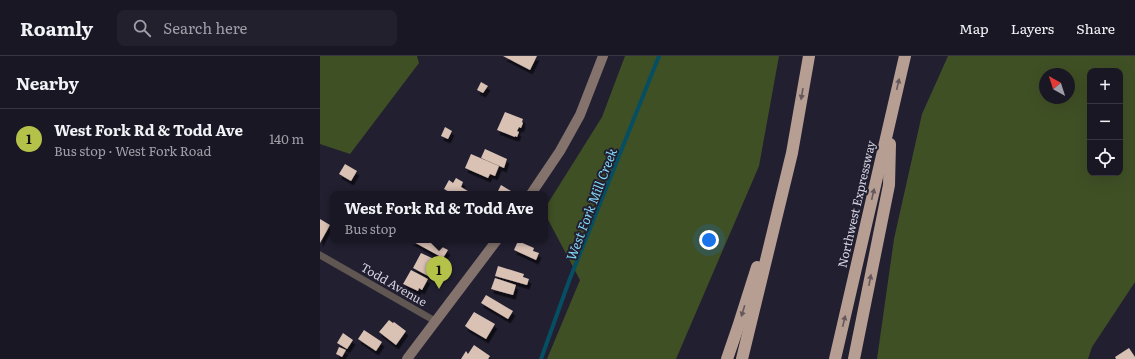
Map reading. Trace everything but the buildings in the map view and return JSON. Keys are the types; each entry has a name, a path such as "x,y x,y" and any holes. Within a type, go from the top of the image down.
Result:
{"highway":[{"path":"742,359 792,153 809,56"},
{"name":"Northwest Expressway","path":"836,359 905,56"},
{"path":"854,359 888,185 891,113"},
{"path":"727,359 792,153"}],"street":[{"path":"533,191 560,151 580,115 603,56"},
{"path":"406,359 495,243"}],"lane":[{"name":"Todd Avenue","path":"320,255 436,321"}],"green space":[{"path":"320,56 417,56 419,63 350,154 320,144"},
{"path":"625,56 779,56 759,166 676,359 547,359 580,280 548,220 548,203 602,117"},
{"path":"948,56 1135,56 1135,282 1092,347 1088,359 877,359 894,239 922,114"}],"waterway":[{"name":"West Fork Mill Creek","path":"541,359 569,281 659,56"}],"place":[{"name":"West Fork Rd & Todd Ave","path":"439,289"}]}
